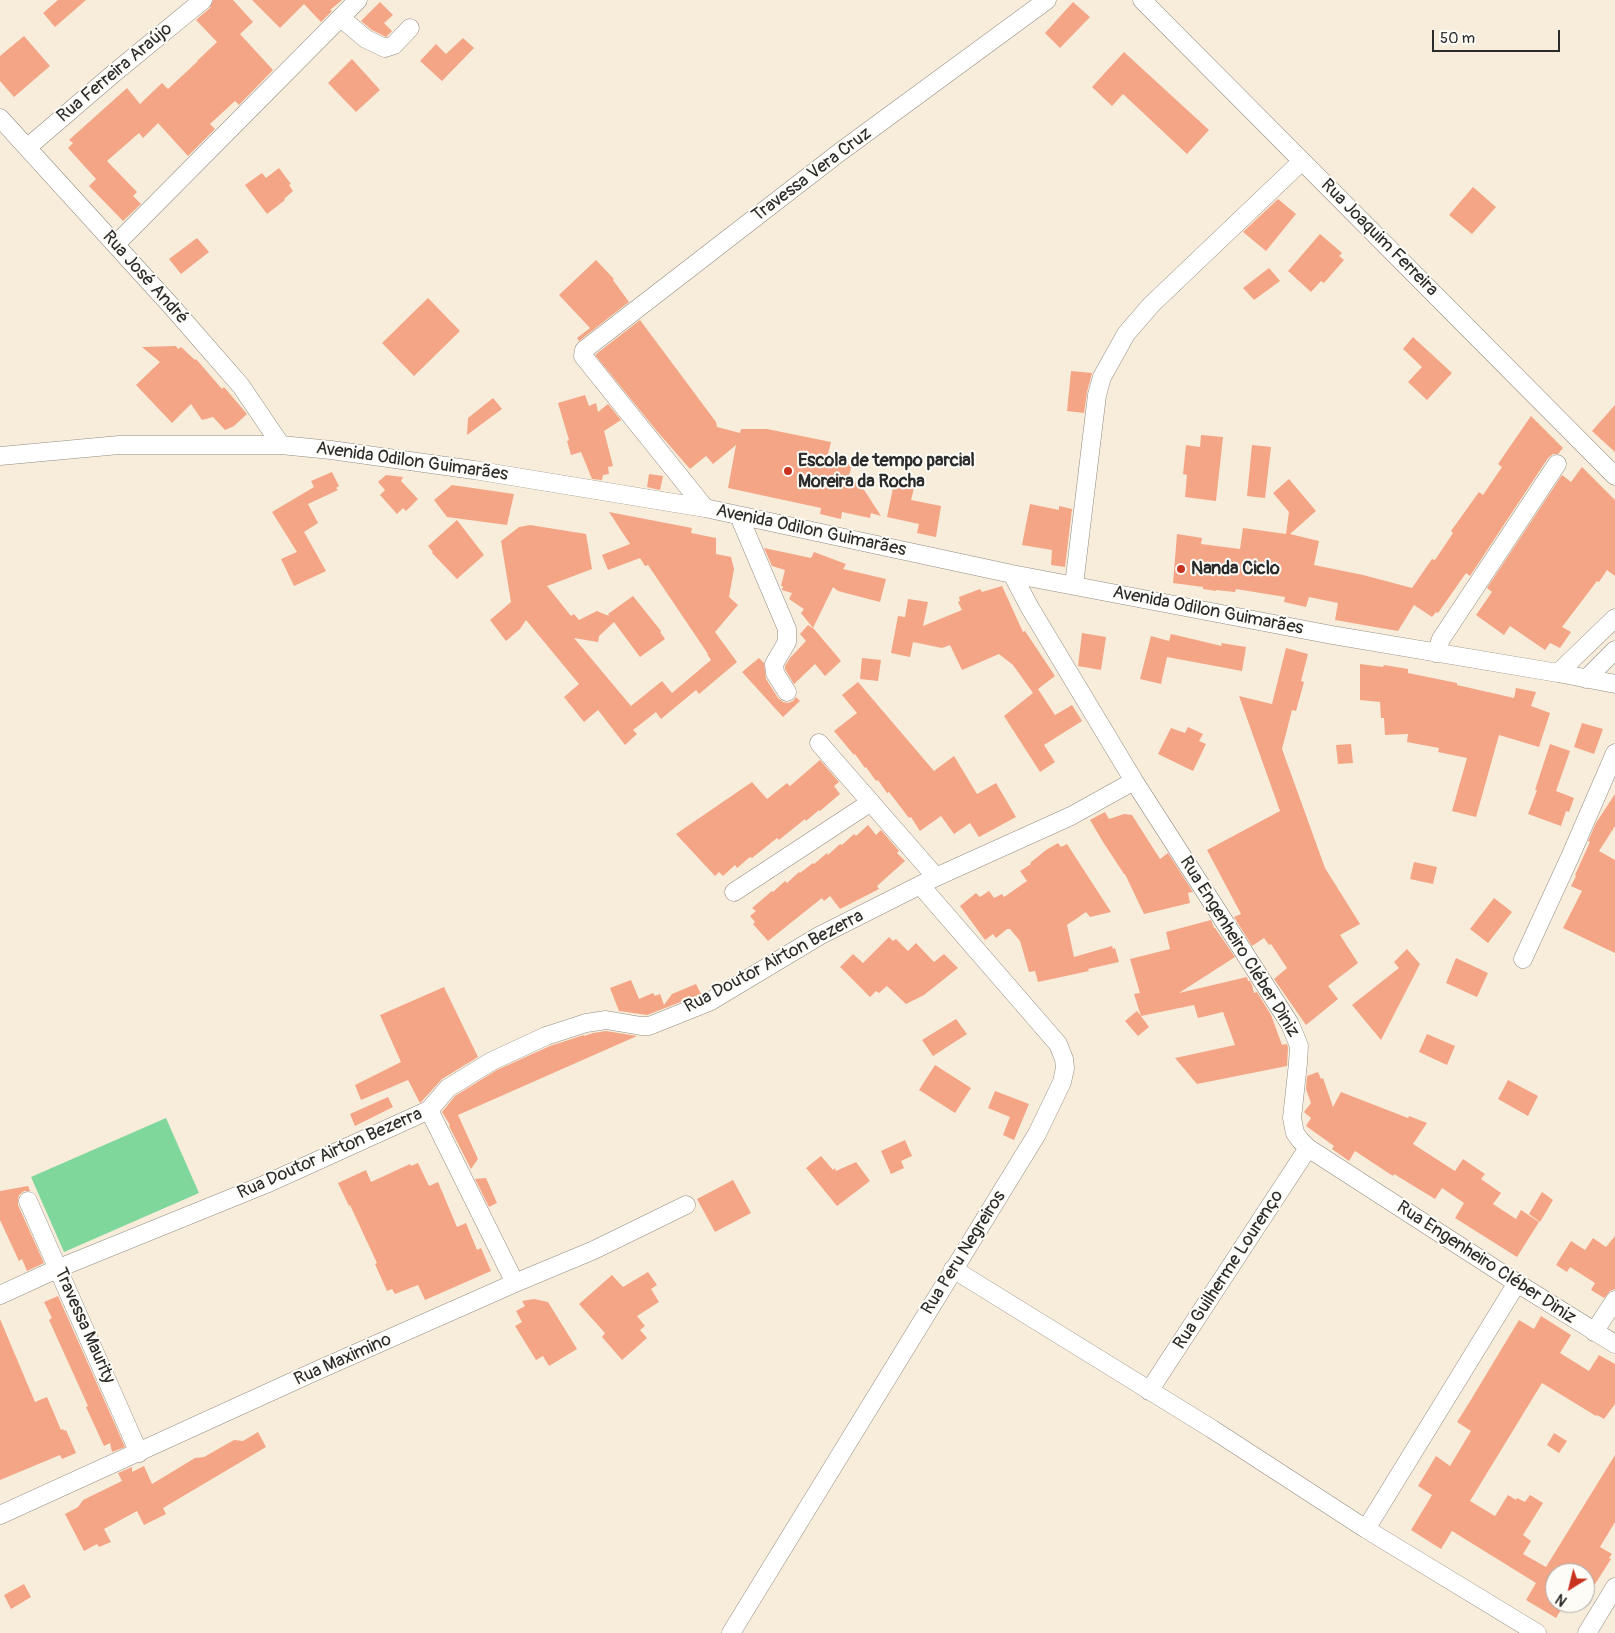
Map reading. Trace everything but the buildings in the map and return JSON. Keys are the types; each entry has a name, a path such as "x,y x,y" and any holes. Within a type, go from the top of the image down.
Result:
{"street":[{"name":"Rua Ferreira Araújo","path":"28,147 113,74 204,0"},
{"path":"116,244 358,0"},
{"name":"Travessa Vera Cruz","path":"705,508 583,356 585,349 840,152 1047,0"},
{"name":"Rua Joaquim Ferreira","path":"1142,0 1615,476"},
{"path":"341,18 366,39 385,48 394,44 410,28"},
{"name":"Rua José André","path":"0,118 116,244 241,386 281,445"},
{"path":"1074,585 1097,395 1102,377 1126,334 1151,305 1302,160"},
{"name":"Avenida Odilon Guimarães","path":"0,456 119,446 281,445 474,470 705,508 1012,574 1332,635 1615,684"},
{"path":"1436,653 1441,640 1557,464"},
{"path":"739,516 787,629 787,642 774,664 775,673 787,692"},
{"name":"Rua Engenheiro Cléber Diniz","path":"1012,574 1030,608 1134,781 1290,1024 1299,1046 1292,1118 1296,1133 1308,1148 1615,1344"},
{"path":"1558,673 1615,618"},
{"path":"1586,678 1615,650"},
{"name":"Rua Peru Negreiros","path":"730,1633 1037,1134 1062,1082 1064,1068 1064,1059 1058,1044 928,882 870,802 819,744"},
{"path":"1523,959 1615,753"},
{"name":"Rua Doutor Airton Bezerra","path":"0,1295 59,1268 266,1184 429,1110 448,1088 492,1061 546,1036 586,1022 606,1020 649,1026 709,1002 819,936 928,882 1071,816 1134,781"},
{"path":"734,892 870,802"},
{"path":"429,1110 515,1283"},
{"name":"Rua Guilherme Lourenço","path":"1150,1391 1308,1148"},
{"name":"Travessa Maurity","path":"28,1201 139,1453"},
{"name":"Rua Maximino","path":"0,1515 316,1371 594,1250 686,1205"},
{"path":"954,1269 1212,1429 1366,1529 1537,1633"},
{"path":"1366,1529 1517,1283"},
{"path":"1594,1332 1615,1300"},
{"path":"1588,1633 1615,1588"}],"green space":[{"path":"166,1118 199,1193 64,1252 31,1177"}],"place":[{"name":"Escola de tempo parcial Moreira da Rocha","path":"788,471"},
{"name":"Nanda Ciclo","path":"1181,569"}]}
